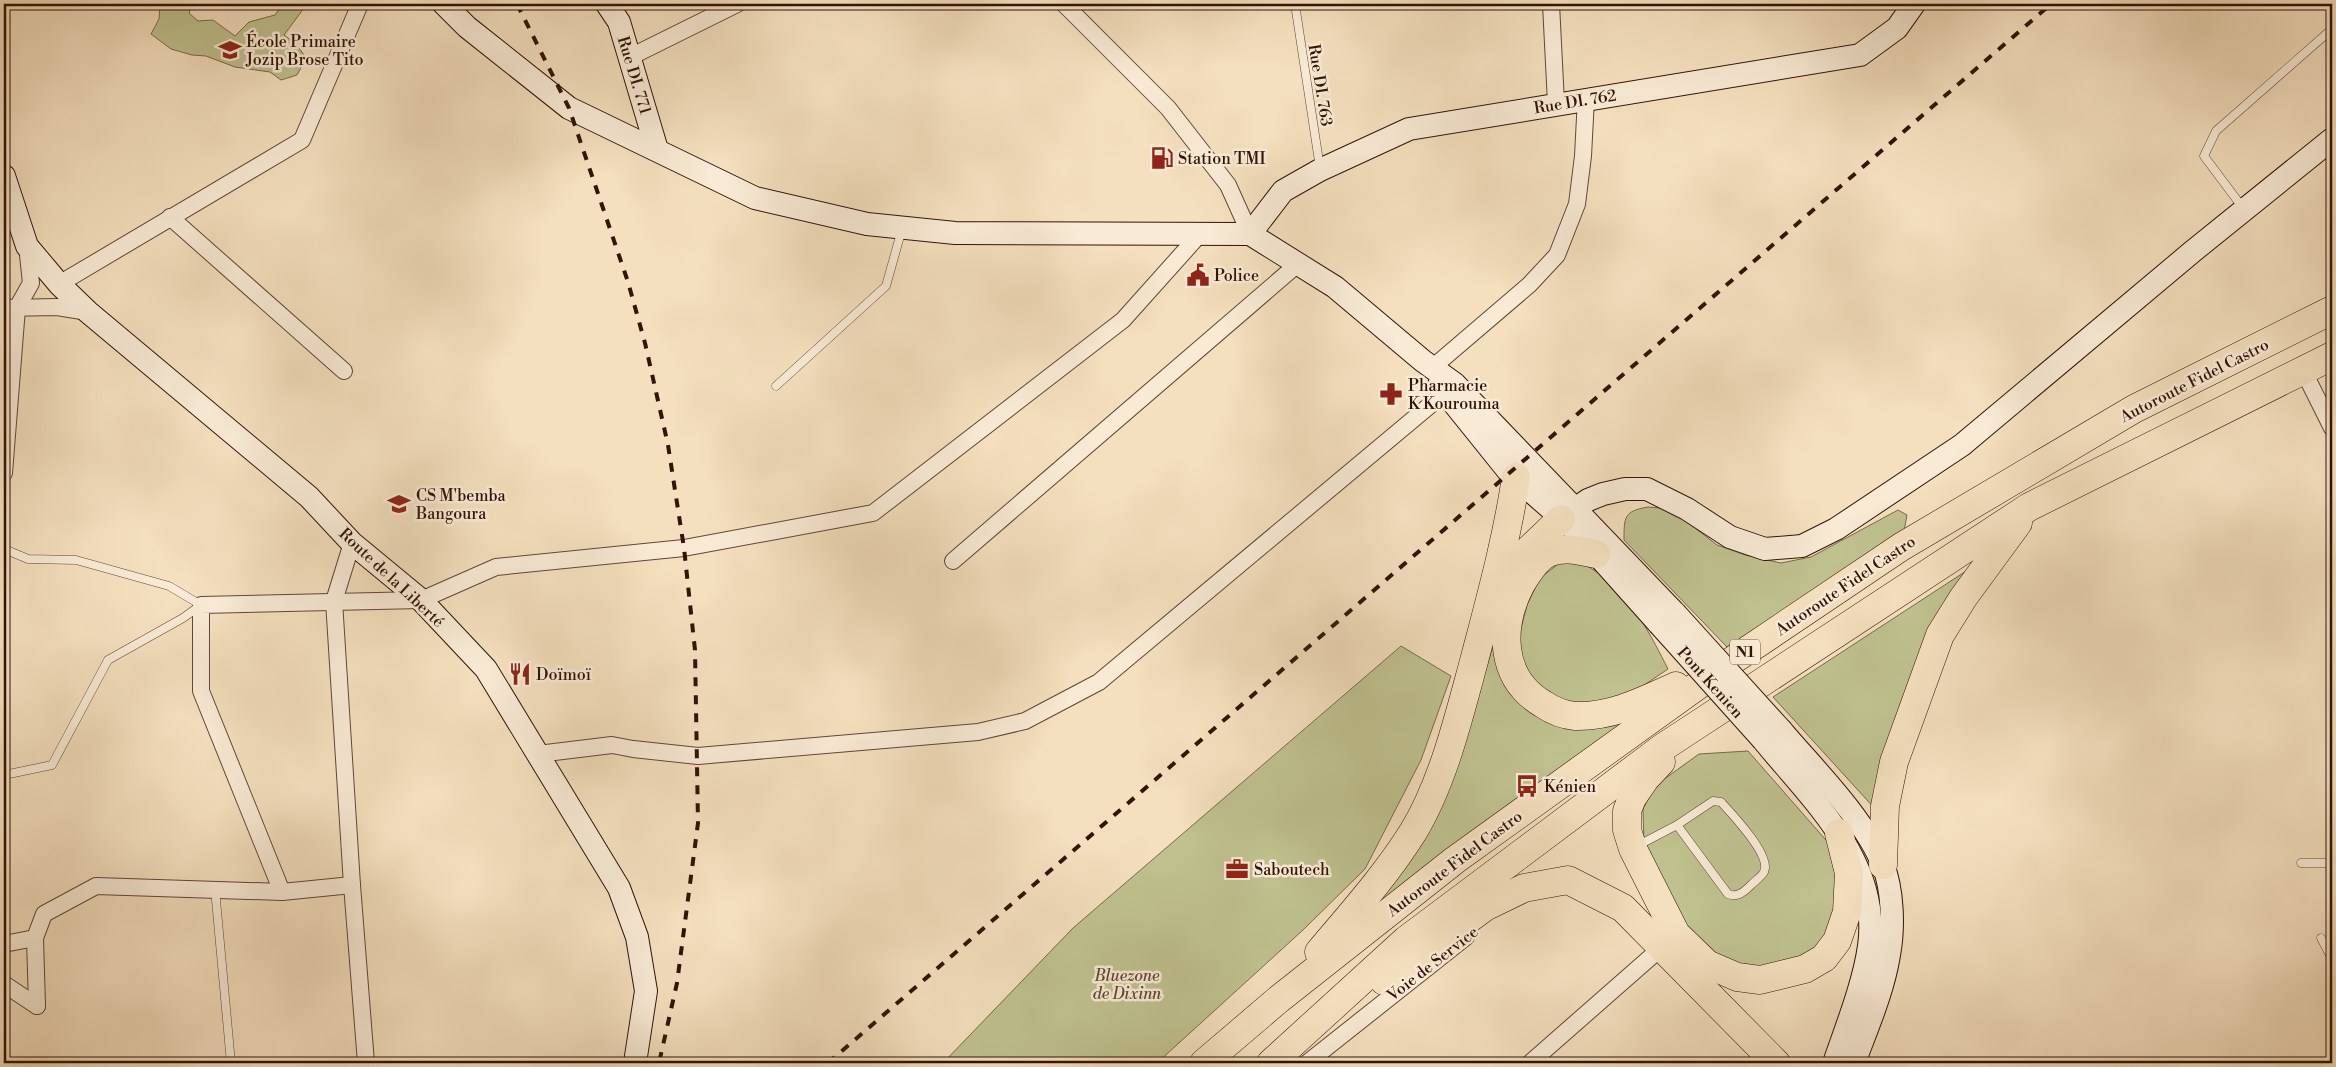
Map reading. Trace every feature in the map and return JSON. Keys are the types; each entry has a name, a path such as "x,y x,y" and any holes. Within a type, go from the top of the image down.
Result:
{"highway":[{"name":"Autoroute Fidel Castro","path":"1204,1063 1279,999 1455,860 1736,658 1901,546 2134,409 2332,310"},
{"name":"Autoroute Fidel Castro","path":"1271,1063 1300,1054 1406,940 1662,748 2029,507 2332,356"},
{"path":"1279,999 1376,886 1414,831 1433,789 1454,733 1510,519 1516,476"},
{"path":"1883,865 1885,806 1894,762 1940,635 1963,598 2029,507"},
{"path":"1574,519 1547,553 1528,572 1513,599 1505,641 1518,683 1531,698 1551,710 1574,716 1627,709 1736,658"},
{"path":"1491,595 1524,552 1574,519"},
{"path":"1547,553 1562,549 1596,554"},
{"path":"1696,726 1645,779 1632,798 1627,811 1627,830 1633,848 1676,934 1707,964 1737,977 1760,980 1804,969 1824,958 1837,941 1847,912 1849,873 1839,833"},
{"path":"1300,1054 1485,907 1524,888 1568,880 1623,908 1776,1063"}],"main road":[{"path":"444,4 467,27 569,108 755,198 866,224 955,233 1250,234 1335,287 1428,364 1449,389 1667,618"},
{"name":"Rue DI. 771","path":"607,4 619,22 657,150"},
{"name":"Rue DI. 762","path":"1250,234 1283,191 1320,170 1409,129 1586,98 1860,54 1898,28 1914,4"},
{"path":"1574,519 1588,500 1625,489 1647,489 1687,509 1730,537 1765,549 1802,546 1836,529 1962,445 2332,139"},
{"name":"Route de la Liberté","path":"4,176 27,246 59,284 88,312 309,497 352,543 421,600 486,669 618,888 638,937 646,991 635,1063"},
{"path":"1449,389 1509,472 1574,519 1596,554 1667,618"},
{"name":"Pont Kenien","path":"1667,618 1773,736"},
{"path":"1773,736 1859,822 1883,865 1892,912 1890,955 1878,999 1854,1063"},
{"path":"1773,736 1839,833 1858,867 1869,902 1869,946 1850,1016 1834,1063"}],"street":[{"path":"59,284 302,140 360,4"},
{"path":"630,58 736,4"},
{"path":"1064,4 1168,108 1228,185 1250,234"},
{"path":"1550,4 1556,104"},
{"path":"1428,364 1530,285 1557,254 1577,204 1583,156 1586,98"},
{"path":"170,217 344,370"},
{"path":"282,892 201,691 201,604 421,600 496,567 684,548 873,514 1123,320 1200,234"},
{"path":"4,473 10,308 31,283 27,246"},
{"path":"953,561 1299,263"},
{"path":"10,308 57,307 88,312"},
{"path":"2304,370 2332,428"},
{"path":"538,754 612,745 698,756 978,732 1025,721 1099,682 1449,389"},
{"path":"352,543 334,601 352,885 366,1063"},
{"path":"4,984 37,1006 35,938 44,914 96,886 282,892 352,885"},
{"path":"4,944 35,938"},
{"path":"1530,1063 1661,948"}],"lane":[{"name":"Rue DI. 763","path":"1295,4 1320,170"},
{"path":"2244,210 2204,156 2216,131 2332,29"},
{"path":"776,386 886,286 902,228"},
{"path":"4,549 28,560 76,560 170,586 201,604 183,618 108,660 52,765 4,775"},
{"path":"1633,848 1713,801 1721,802 1761,852 1766,862 1764,872 1744,893 1733,896 1728,894 1676,824"},
{"path":"2301,863 2332,863"},
{"path":"215,889 231,1063"},
{"path":"2321,938 2332,959"}],"green space":[{"path":"160,4 192,4 189,13 198,21 213,20 235,36 249,22 275,15 283,4 307,4 284,35 297,45 306,58 297,75 281,80 270,72 235,67 206,56 192,55 171,49 151,34 159,19"},
{"path":"1648,507 1661,508 1677,514 1717,545 1745,555 1781,563 1811,557 1898,510 1907,515 1904,531 1727,647 1624,540 1624,526 1627,516 1634,511"},
{"path":"1577,560 1615,586 1641,620 1668,669 1634,692 1585,708 1549,701 1532,683 1521,660 1520,633 1527,605 1540,578 1562,561"},
{"path":"1983,560 1877,811 1773,697"},
{"path":"1501,619 1524,704 1658,707 1359,928 1455,772"},
{"name":"Bluezone de Dixinn","path":"1401,646 1451,676 1421,760 1365,869 1303,930 1157,1063 943,1063 1073,928"},
{"path":"1748,751 1839,855 1834,930 1796,964 1744,968 1720,959 1700,942 1679,916 1644,847 1643,809 1656,785 1699,754"}],"railway":[{"path":"517,4 569,108 628,282 645,343 668,445 684,548 695,650 698,823 677,983 659,1063"},
{"path":"828,1063 2051,4"}],"place":[{"name":"École Primaire Jozip Brose Tito","path":"230,50"},
{"name":"Station TMI","path":"1162,158"},
{"name":"Police","path":"1198,275"},
{"name":"Pharmacie K Kourouma","path":"1391,394"},
{"name":"CS M'bemba Bangoura","path":"399,504"},
{"name":"Doïmoï","path":"520,674"},
{"name":"Kénien","path":"1527,786"},
{"name":"Saboutech","path":"1237,869"}]}
